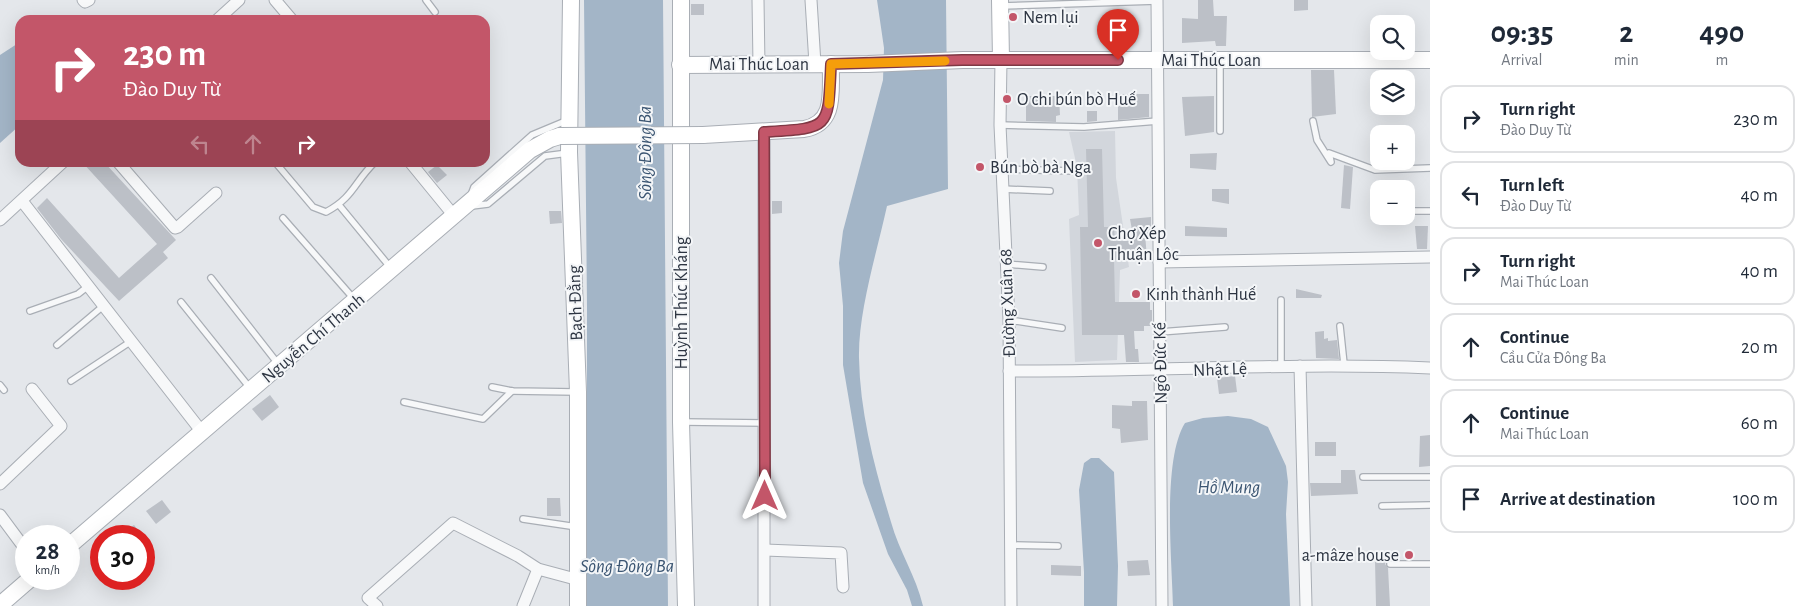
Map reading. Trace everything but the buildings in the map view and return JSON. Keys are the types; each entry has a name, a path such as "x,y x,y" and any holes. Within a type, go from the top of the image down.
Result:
{"street":[{"path":"83,0 85,2 90,0"},
{"path":"222,15 239,0"},
{"path":"275,0 288,15"},
{"name":"Bạch Đằng","path":"571,0 569,152 578,392 578,606"},
{"name":"Huỳnh Thúc Kháng","path":"681,0 682,422 686,606"},
{"path":"758,0 759,65"},
{"path":"764,606 764,132 804,130 819,125 826,118 830,103 811,0"},
{"name":"Ngô Đức Kế","path":"1157,0 1162,606"},
{"name":"Đường Xuân 68","path":"1000,3 1001,169 1010,371 1011,606"},
{"name":"Mai Thúc Loan","path":"680,65 868,64 962,60 1430,60"},
{"name":"Nguyễn Chí Thanh","path":"80,537 461,212 530,150 540,144 560,136 703,135 764,132"},
{"path":"0,220 22,202 58,167"},
{"path":"122,167 175,228 181,225 216,193"},
{"path":"415,167 461,212"},
{"path":"22,202 102,307 202,432"},
{"path":"1159,262 1430,257"},
{"name":"Nhật Lệ","path":"1010,371 1160,371 1344,364 1430,368"},
{"path":"1300,366 1306,606"},
{"path":"0,484 61,426 32,390"},
{"path":"0,514 15,535"},
{"path":"376,606 368,598 453,523 518,556 538,569 579,580"},
{"path":"765,550 841,553 843,587"},
{"path":"523,606 538,569"},
{"path":"0,605 17,590"}],"lane":[{"path":"426,0 435,12"},
{"path":"1000,3 1157,0"},
{"path":"1220,60 1220,131"},
{"path":"461,212 474,187 532,135 570,119"},
{"path":"1000,125 1084,127 1158,121"},
{"path":"1313,121 1317,140 1331,162 1329,153 1375,170 1430,168"},
{"path":"461,212 488,204 546,156 569,152"},
{"path":"279,167 313,207 326,212 339,205 354,191 361,176 370,167"},
{"path":"1001,169 1074,171"},
{"path":"1002,189 1050,191"},
{"path":"339,205 392,270"},
{"path":"1415,211 1430,211"},
{"path":"283,218 356,301"},
{"path":"1006,264 1044,267"},
{"path":"211,278 280,366"},
{"path":"30,311 78,294 87,286"},
{"path":"1281,300 1281,366"},
{"path":"181,302 252,390"},
{"path":"57,345 102,307"},
{"path":"1008,320 1062,328"},
{"path":"1340,326 1344,364"},
{"path":"1160,332 1225,327"},
{"path":"71,381 130,342"},
{"path":"492,387 512,391 578,392"},
{"path":"404,402 483,419 512,391"},
{"path":"682,422 764,424"},
{"path":"1363,477 1430,476"},
{"path":"1382,506 1430,505"},
{"path":"523,519 579,527"},
{"path":"1010,545 1058,546"},
{"path":"1390,564 1430,564"}],"shaded area":[{"name":"Chợ Xép Thuận Lộc","path":"1115,131 1116,178 1129,267 1120,270 1117,360 1075,362 1069,219 1079,215 1077,167 1069,132"}],"water":[{"name":"Sông Đông Ba","path":"584,0 663,0 668,606 587,606"},
{"path":"877,0 946,0 948,189 887,206 865,302 859,358 865,421 874,462 894,533 916,584 923,606 912,606 907,590 888,554 863,483 843,365 843,306 839,263 843,231 883,80 884,48"},
{"path":"15,45 15,130 0,143 0,55"},
{"name":"Hồ Mung","path":"1228,416 1251,419 1268,427 1286,466 1288,482 1286,514 1290,606 1173,606 1170,511 1173,461 1178,440 1185,423 1203,418"},
{"path":"1091,458 1099,458 1114,472 1118,566 1117,606 1084,606 1079,490 1084,463"}],"slow traffic":[{"path":"829,104 831,64 945,61"}],"place":[{"name":"Nem lụi","path":"1013,17"},
{"name":"O chi bún bò Huế","path":"1007,99"},
{"name":"Bún bò bà Nga","path":"980,167"},
{"name":"Chợ Xép Thuận Lộc","path":"1098,243"},
{"name":"Kinh thành Huế","path":"1136,294"},
{"name":"a-mâze house","path":"1409,555"}],"route":[{"path":"765,496 764,132 804,130 819,125 826,118 830,103 831,64 962,60 1118,60"}]}
